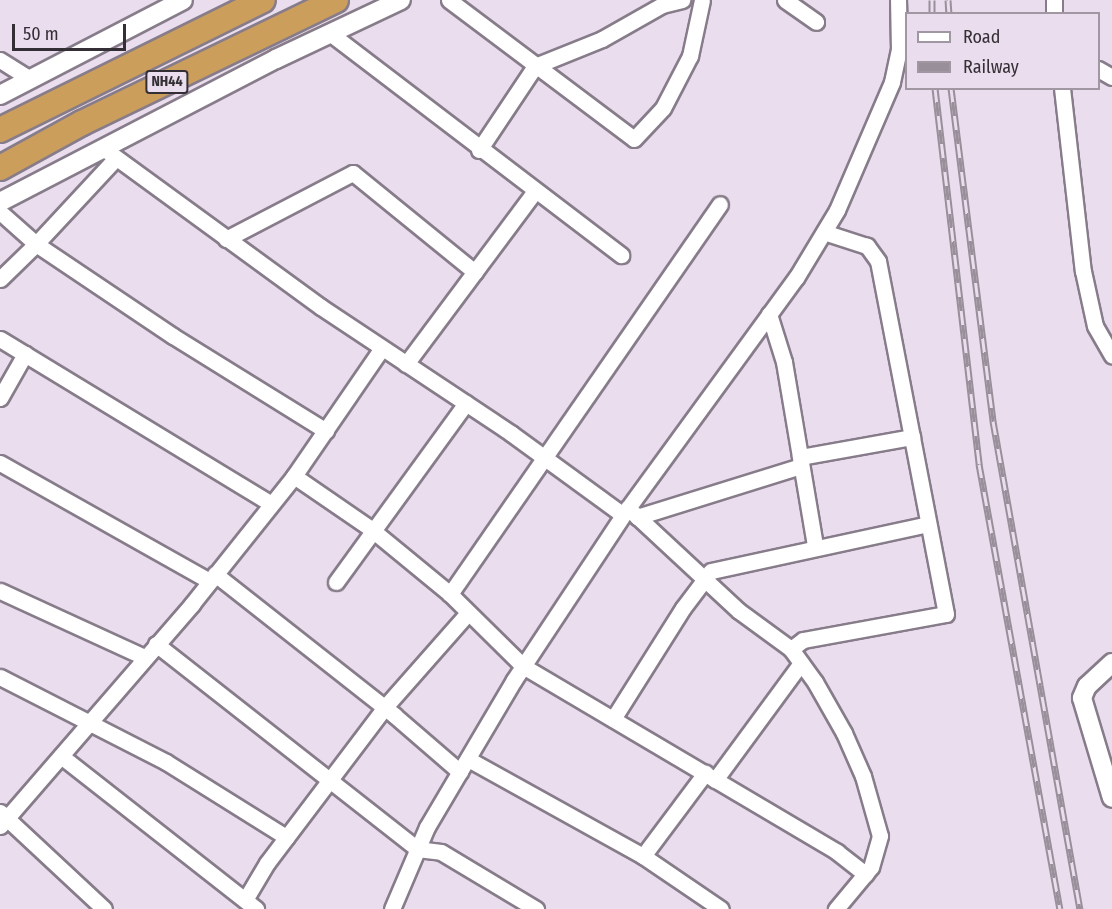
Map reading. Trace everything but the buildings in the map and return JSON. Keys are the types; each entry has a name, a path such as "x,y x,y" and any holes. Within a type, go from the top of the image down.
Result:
{"highway":[{"name":"NH44","path":"0,130 263,0"},
{"name":"NH44","path":"0,168 82,123 336,0"}],"street":[{"path":"0,95 183,0"},
{"path":"0,202 109,153 331,34 400,0"},
{"path":"449,0 634,139 663,108 690,56 702,0"},
{"path":"479,150 535,66 602,39 662,5 682,0"},
{"path":"785,0 816,22"},
{"path":"398,907 417,849 523,666 769,314 837,210 892,82 899,50 898,0"},
{"path":"331,34 534,192 621,255"},
{"path":"0,60 29,78"},
{"path":"1062,90 1083,271 1095,326 1112,356"},
{"path":"109,153 226,239 382,348 629,513 704,579 790,649 844,733 863,776 880,836 865,874 836,909"},
{"path":"0,279 36,244 109,153"},
{"path":"226,239 352,173 475,272"},
{"path":"406,364 534,192"},
{"path":"450,594 543,456 720,204"},
{"path":"0,212 36,244 173,336 326,431"},
{"path":"790,649 803,640 946,614 878,261 867,246 824,232"},
{"path":"769,314 784,362 815,546"},
{"path":"0,339 271,504"},
{"path":"104,909 2,819 93,722 294,477 382,348"},
{"path":"0,398 25,354"},
{"path":"336,582 371,529 466,404"},
{"path":"629,513 801,461 912,437"},
{"path":"0,463 212,577 464,766 643,856 722,909"},
{"path":"294,477 371,529 450,594 467,614 523,666 837,852 865,874"},
{"path":"613,719 711,571 815,546 928,524"},
{"path":"0,591 144,657"},
{"path":"61,756 250,905 286,837 386,707 467,614"},
{"path":"156,644 417,849 441,852 536,909"},
{"path":"643,856 801,663"},
{"path":"1112,663 1087,686 1082,698 1112,798"},
{"path":"0,677 93,722 286,837"}],"railway":[{"path":"932,0 932,12"},
{"path":"948,0 949,12"},
{"path":"935,90 979,464 1060,909"},
{"path":"951,90 993,421 1080,909"}]}
